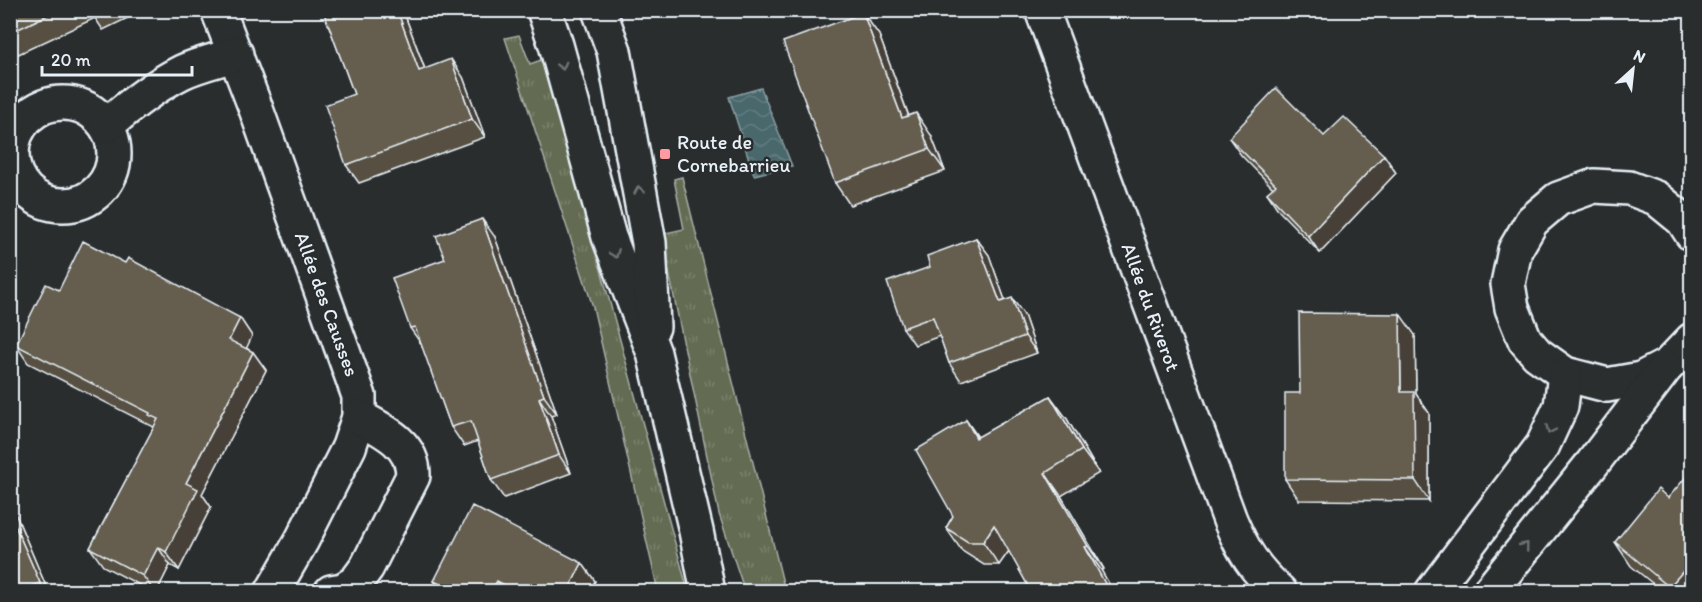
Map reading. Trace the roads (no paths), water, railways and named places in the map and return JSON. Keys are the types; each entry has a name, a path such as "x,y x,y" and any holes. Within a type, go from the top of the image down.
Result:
{"street":[{"name":"Allée des Causses","path":"218,10 236,54 359,396 358,417 349,447 303,540 287,588"},
{"path":"544,10 556,45 609,237 654,353 708,591"},
{"path":"599,10 614,51 649,243 654,353"},
{"name":"Allée du Riverot","path":"1042,10 1230,520 1243,549 1258,571 1281,591"},
{"path":"106,126 135,101 183,72 236,54"},
{"path":"1668,364 1641,379 1607,385 1565,374 1537,354 1525,340 1512,308 1508,284 1515,250 1532,221 1558,199 1594,186 1629,188 1656,198 1683,220 1692,234"},
{"path":"1488,591 1592,464 1668,364 1692,340"},
{"path":"1432,591 1543,445 1561,406 1565,374"},
{"path":"331,591 343,590 356,582 368,567 413,476 414,466 404,447 392,436 358,417"},
{"path":"696,531 728,591"}],"water":[{"path":"761,88 792,166 754,175 729,97"}],"place":[{"name":"Route de Cornebarrieu","path":"665,154"}]}
